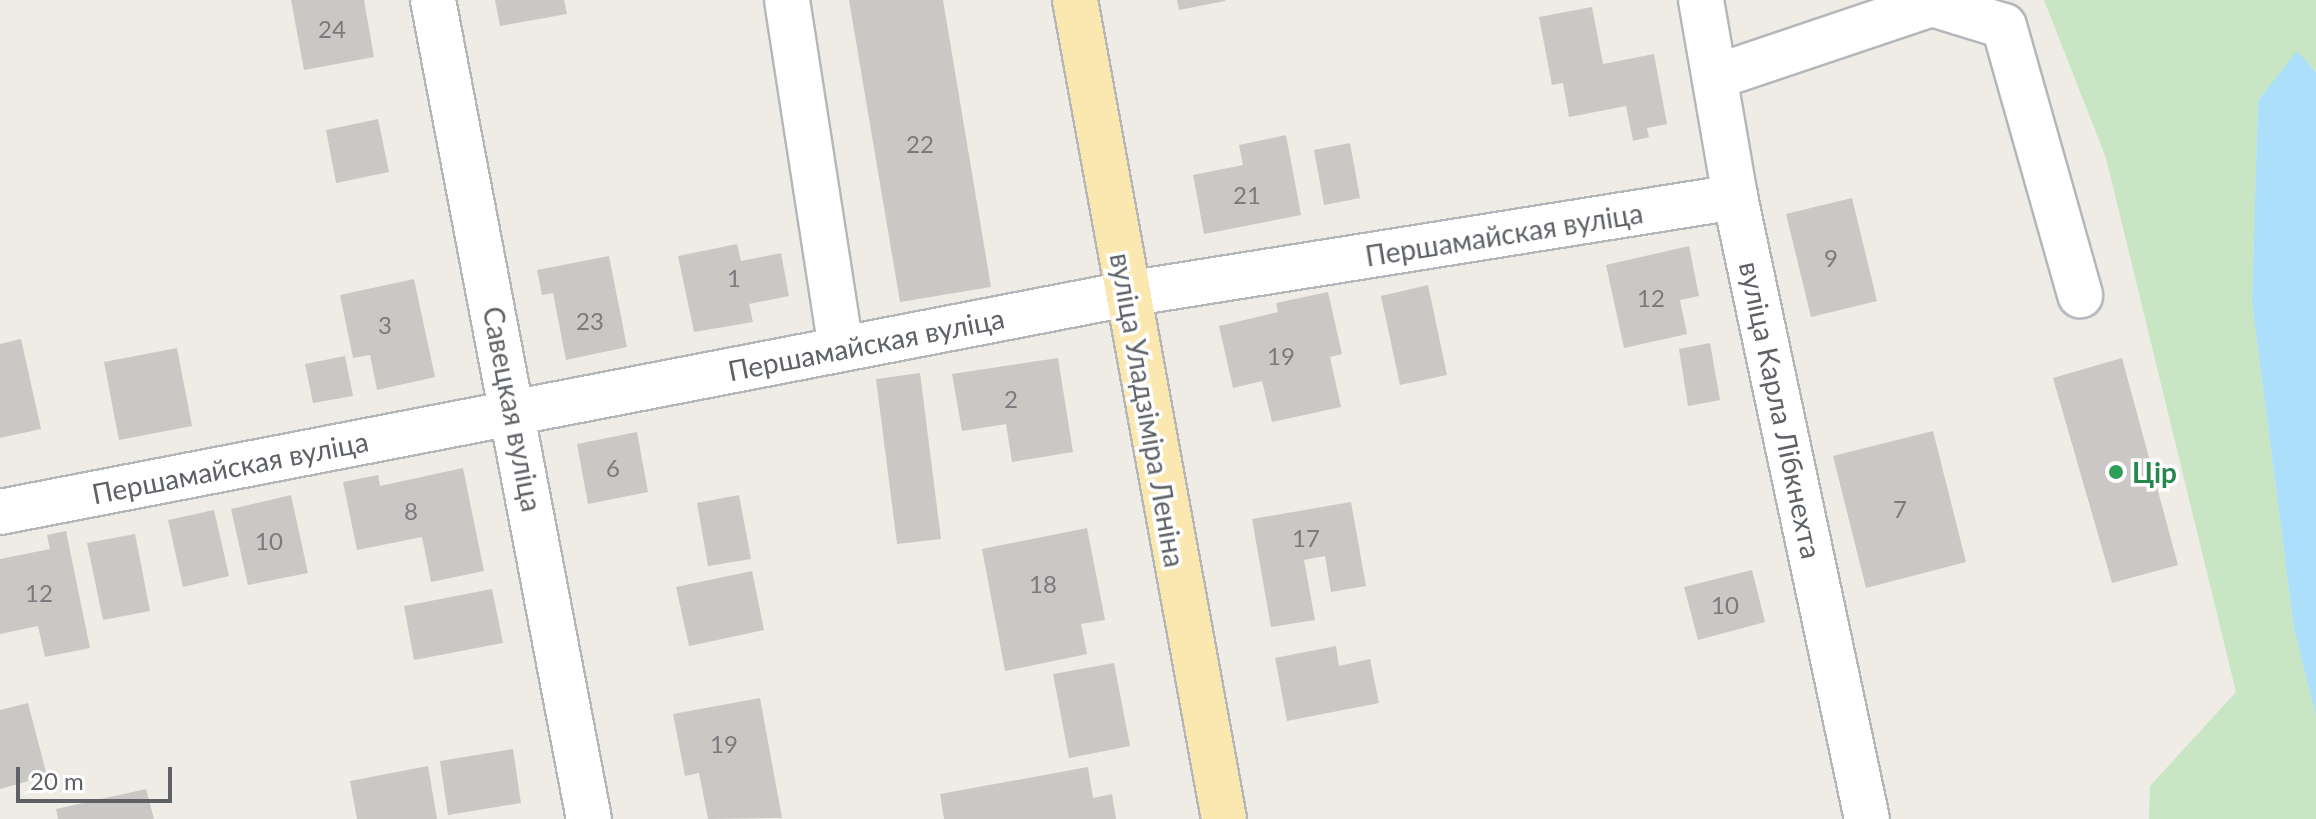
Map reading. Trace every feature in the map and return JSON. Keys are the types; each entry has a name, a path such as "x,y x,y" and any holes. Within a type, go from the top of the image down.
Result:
{"main road":[{"name":"вуліца Уладзіміра Леніна","path":"1075,0 1224,819"}],"street":[{"name":"Савецкая вуліца","path":"433,0 515,411 589,819"},
{"path":"787,0 841,349"},
{"name":"вуліца Карла Лібкнехта","path":"1701,0 1735,197 1867,819"},
{"path":"1715,77 1932,4 2004,26 2080,295"},
{"name":"Першамайская вуліца","path":"0,512 1127,294 1735,197"}],"green space":[{"path":"2044,0 2316,0 2316,71 2297,52 2258,101 2252,302 2294,629 2316,716 2316,819 2149,819 2150,786 2236,692 2106,158"}],"water":[{"path":"2297,51 2316,72 2316,716 2294,629 2252,302 2258,101"}],"building":[{"path":"291,0 364,0 374,57 304,70"},
{"path":"495,0 564,0 567,14 500,26"},
{"path":"849,0 943,0 991,287 900,302"},
{"path":"1177,0 1225,0 1225,1 1179,10"},
{"path":"1592,7 1603,64 1654,54 1667,124 1647,128 1649,137 1633,141 1626,106 1569,117 1563,83 1552,85 1539,17"},
{"path":"378,119 389,172 336,183 326,130"},
{"path":"1286,135 1301,215 1204,234 1193,175 1243,165 1239,145"},
{"path":"1350,143 1360,198 1324,205 1314,150"},
{"path":"1852,198 1877,301 1811,317 1786,214"},
{"path":"737,244 741,261 781,253 789,296 749,304 753,322 694,332 678,256"},
{"path":"1689,246 1699,296 1680,300 1687,334 1624,348 1606,265"},
{"path":"609,256 627,347 566,360 553,293 542,295 537,270"},
{"path":"414,279 435,377 377,390 370,355 353,358 340,295"},
{"path":"1428,285 1447,375 1400,385 1381,296"},
{"path":"1328,292 1342,354 1330,357 1341,407 1272,422 1262,381 1233,388 1219,326 1278,312 1276,303"},
{"path":"21,339 41,429 0,438 0,344"},
{"path":"1710,343 1720,400 1688,406 1679,349"},
{"path":"177,348 192,426 119,440 104,362"},
{"path":"345,356 353,396 313,403 305,364"},
{"path":"1058,358 1073,452 1012,462 1006,424 962,431 952,374"},
{"name":"Цір","path":"2122,358 2178,565 2112,583 2053,378"},
{"path":"920,373 941,539 897,544 876,379"},
{"path":"1933,431 1966,562 1866,588 1833,456"},
{"path":"637,432 648,492 588,504 577,444"},
{"path":"463,468 484,571 431,582 422,537 357,550 343,482 378,475 380,486"},
{"path":"291,495 308,573 248,585 231,509"},
{"path":"739,495 751,559 708,566 697,503"},
{"path":"1351,502 1366,586 1331,592 1325,556 1304,560 1315,620 1271,627 1252,519"},
{"path":"214,510 229,576 183,587 168,520"},
{"path":"1087,528 1105,620 1081,624 1087,654 1005,671 982,549"},
{"path":"66,531 90,648 45,657 38,626 0,634 0,559 50,549 47,535"},
{"path":"135,534 150,611 103,620 87,543"},
{"path":"1752,570 1765,622 1698,640 1684,587"},
{"path":"752,571 764,630 689,646 676,587"},
{"path":"492,589 503,643 414,660 404,606"},
{"path":"1336,646 1339,666 1370,659 1379,703 1287,721 1275,658"},
{"path":"1114,663 1130,746 1069,758 1053,674"},
{"path":"760,698 782,818 708,819 699,773 685,776 673,714"},
{"path":"28,703 47,776 0,789 0,710"},
{"path":"513,749 521,803 448,815 440,761"},
{"path":"428,766 437,819 357,819 350,781"},
{"path":"1088,767 1093,798 1112,794 1116,819 944,819 940,794"},
{"path":"146,789 154,819 58,819 56,809"}],"place":[{"name":"Цір","path":"2116,472"}]}
